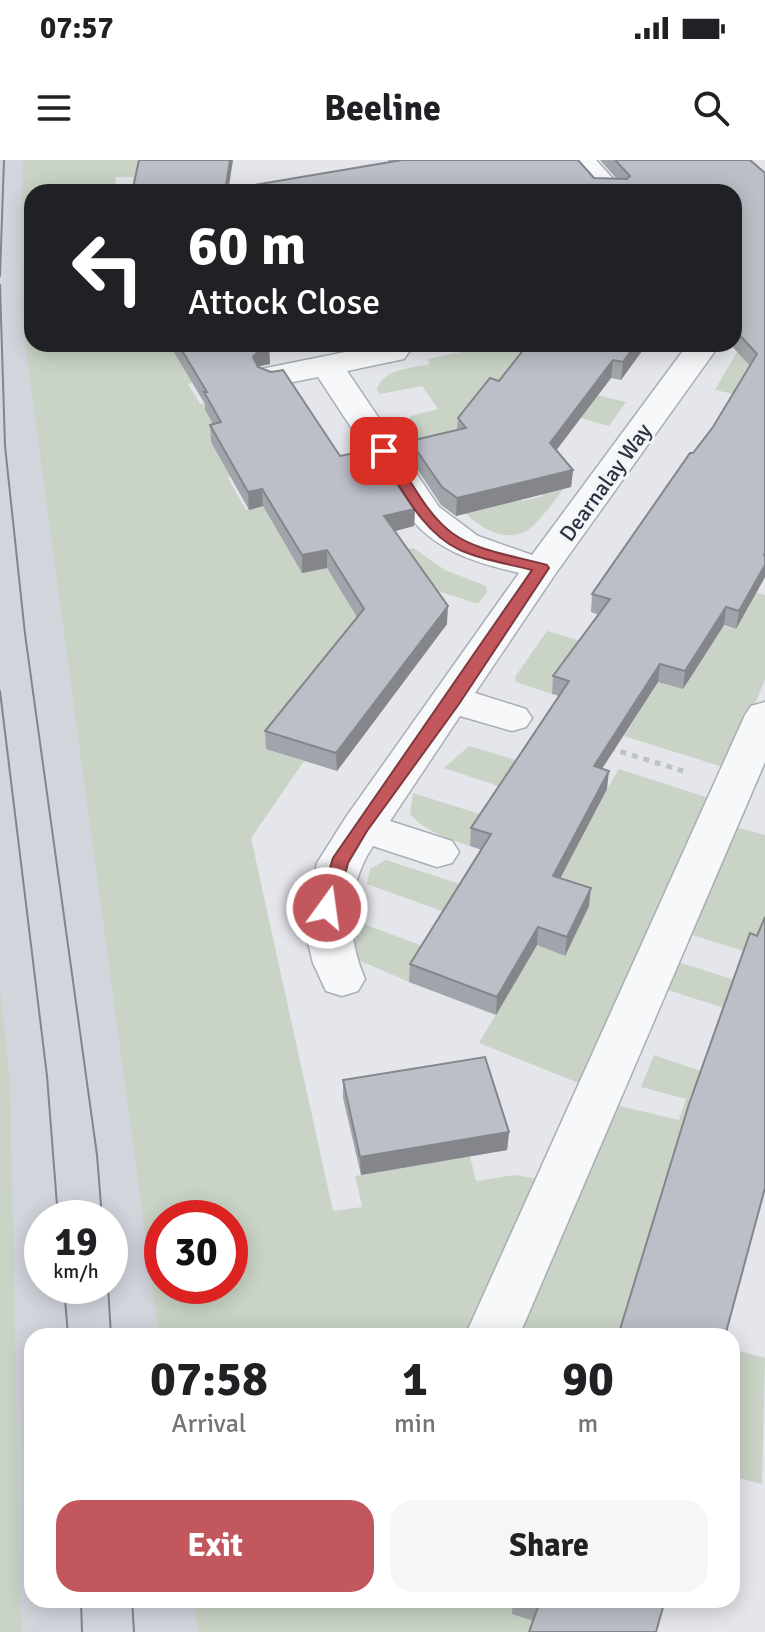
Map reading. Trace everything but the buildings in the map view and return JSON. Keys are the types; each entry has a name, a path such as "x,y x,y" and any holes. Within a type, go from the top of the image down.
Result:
{"street":[{"path":"580,160 603,184"},
{"path":"273,376 393,352"},
{"name":"Dearnalay Way","path":"342,979 331,955 327,908 339,863 541,568 698,352"},
{"path":"327,365 426,514 446,535 466,547 541,568"},
{"path":"453,700 512,718"},
{"path":"496,1328 750,792 765,715"},
{"path":"361,827 437,852"}],"path":[{"path":"604,747 750,792"}],"shaded area":[{"path":"0,160 118,160 115,184 24,184 24,352 36,352 251,838 356,1328 24,1328 24,1608 415,1608 420,1632 0,1632"}],"green space":[{"path":"23,160 171,160 168,178 116,177 115,184 24,184 24,336 21,314"},
{"path":"742,343 765,401 715,390 737,352 742,352"},
{"path":"26,352 174,352 202,380 188,384 200,404 254,394 205,410 222,440 231,477 228,478 246,510 267,505 302,573 327,568 343,593 389,554 413,548 445,570 486,586 487,592 478,604 407,581 267,748 304,761 251,838 333,1211 362,1207 355,1176 470,1156 476,1181 515,1175 545,1180 474,1328 158,1328 155,1304 248,1304 248,1200 144,1200 144,1225"},
{"path":"461,352 559,352 515,492 522,501 543,496 538,488 569,482 541,517 524,532 506,535 488,530 471,518 441,484 404,426 411,416 438,409 422,386 380,394 377,390 384,378 406,368 430,364 427,359"},
{"path":"597,395 626,402 609,426 580,418"},
{"path":"727,492 765,502 765,574 752,571 742,588 765,595 765,679 729,769 624,736 658,682 683,689 701,660 641,643 649,629 678,636 690,616 735,629 750,605 679,585 692,564 746,574 757,551 735,545 749,522 714,513"},
{"path":"547,631 588,643 552,694 516,682 515,677"},
{"path":"469,746 526,763 519,793 444,768"},
{"path":"619,769 715,800 586,1086 479,1043 537,945 565,955 487,872 607,789"},
{"path":"413,793 502,821 479,832 470,846 437,834 416,820 410,814"},
{"path":"732,826 765,835 765,926 753,954 686,933"},
{"path":"386,860 469,887 453,915 367,884 370,869"},
{"path":"356,921 441,953 409,982 356,959 349,930"},
{"path":"675,961 741,982 730,1010 662,988"},
{"path":"0,989 10,1080 21,1632 0,1632"},
{"path":"654,1055 704,1072 622,1328 522,1328 611,1104 679,1120 686,1099 641,1087"},
{"path":"740,1351 765,1358 762,1484 740,1478"},
{"path":"195,1608 514,1608 512,1614 536,1622 533,1632 198,1632"}],"tram line":[{"path":"0,276 4,160"},
{"path":"0,285 5,446 25,634 97,1155 101,1200"},
{"path":"0,691 47,1076 57,1200"},
{"path":"65,1304 67,1328"},
{"path":"109,1304 111,1328"},
{"path":"81,1608 82,1632"},
{"path":"132,1608 134,1632"}],"route":[{"path":"327,908 339,863 361,827 453,700 541,568 483,553 446,535 426,514 384,451"}]}
